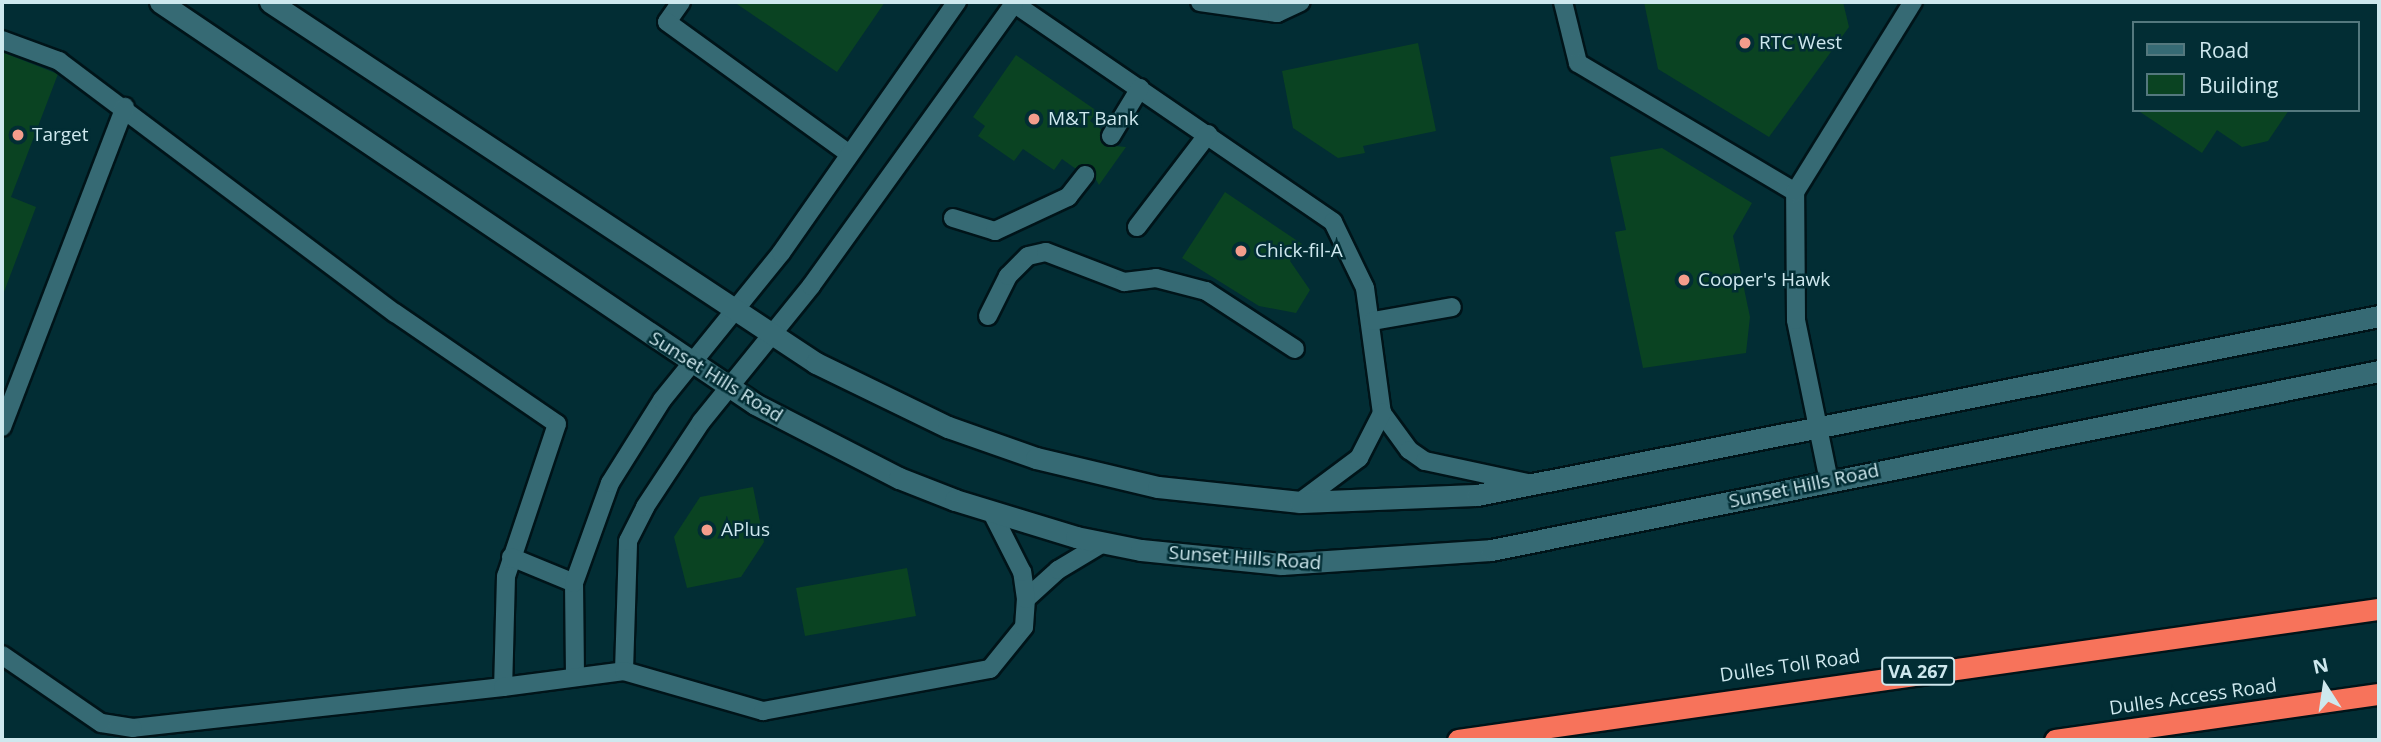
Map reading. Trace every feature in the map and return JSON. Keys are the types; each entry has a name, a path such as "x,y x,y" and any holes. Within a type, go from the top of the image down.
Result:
{"highway":[{"name":"Dulles Toll Road","path":"1458,740 2379,609"},
{"name":"Dulles Access Road","path":"2055,740 2379,694"}],"main road":[{"name":"Sunset Hills Road","path":"160,2 728,388 899,478 992,511 1103,543 1200,559 1371,563 1491,550 2379,371"},
{"path":"270,2 733,313 883,398 1037,458 1158,486 1300,502 1426,500 1542,485 2379,316"}],"lane":[{"path":"681,2 667,22 848,153"},
{"path":"575,677 574,583 610,483 692,364 733,313 957,2"},
{"path":"624,671 628,541 728,388 771,335 1013,2 1333,222 1352,254 1373,321 1382,413 1396,436 1425,461 1542,485"},
{"path":"1200,2 1277,13 1301,2"},
{"path":"1563,2 1578,63 1795,192"},
{"path":"1829,481 1796,320 1795,192 1913,2"},
{"path":"2,40 59,61 125,107 395,313 557,424 511,557 503,687"},
{"path":"1111,136 1140,88"},
{"path":"2,427 125,107"},
{"path":"1137,227 1208,134"},
{"path":"953,218 995,231 1068,197 1085,175"},
{"path":"988,316 1008,276 1028,256 1046,252 1124,282 1156,278 1206,291 1295,349"},
{"path":"1373,321 1452,307"},
{"path":"1300,502 1359,458 1382,413"},
{"path":"2,655 101,723 134,728 624,671 763,711 989,669 1024,628 1026,600 1022,572 992,511"},
{"path":"1026,600 1046,578 1103,543"},
{"path":"511,557 574,583"}],"building":[{"path":"734,2 885,2 837,72"},
{"name":"RTC West","path":"1644,2 1843,2 1849,27 1769,137 1658,69"},
{"path":"1418,43 1436,131 1363,146 1365,153 1338,158 1293,128 1282,71"},
{"name":"Target","path":"2,52 58,74 11,197 36,207 4,292"},
{"name":"M&T Bank","path":"1016,55 1097,111 1090,121 1102,130 1105,145 1126,147 1099,185 1087,164 1076,169 1062,159 1054,170 1023,149 1014,161 978,136 985,126 973,117"},
{"path":"2140,112 2288,112 2268,141 2242,147 2217,130 2202,153"},
{"name":"Cooper's Hawk","path":"1662,148 1752,203 1733,236 1750,317 1746,353 1643,368 1615,232 1626,230 1610,157"},
{"name":"Chick-fil-A","path":"1225,192 1302,244 1290,261 1310,290 1296,313 1259,306 1182,258"},
{"path":"753,487 764,542 741,577 687,588 674,537 700,497"},
{"path":"907,568 916,616 805,636 796,588"}],"place":[{"name":"RTC West","path":"1745,43"},
{"name":"M&T Bank","path":"1034,119"},
{"name":"Target","path":"18,135"},
{"name":"Chick-fil-A","path":"1241,251"},
{"name":"Cooper's Hawk","path":"1684,280"},
{"name":"APlus","path":"707,530"}]}
